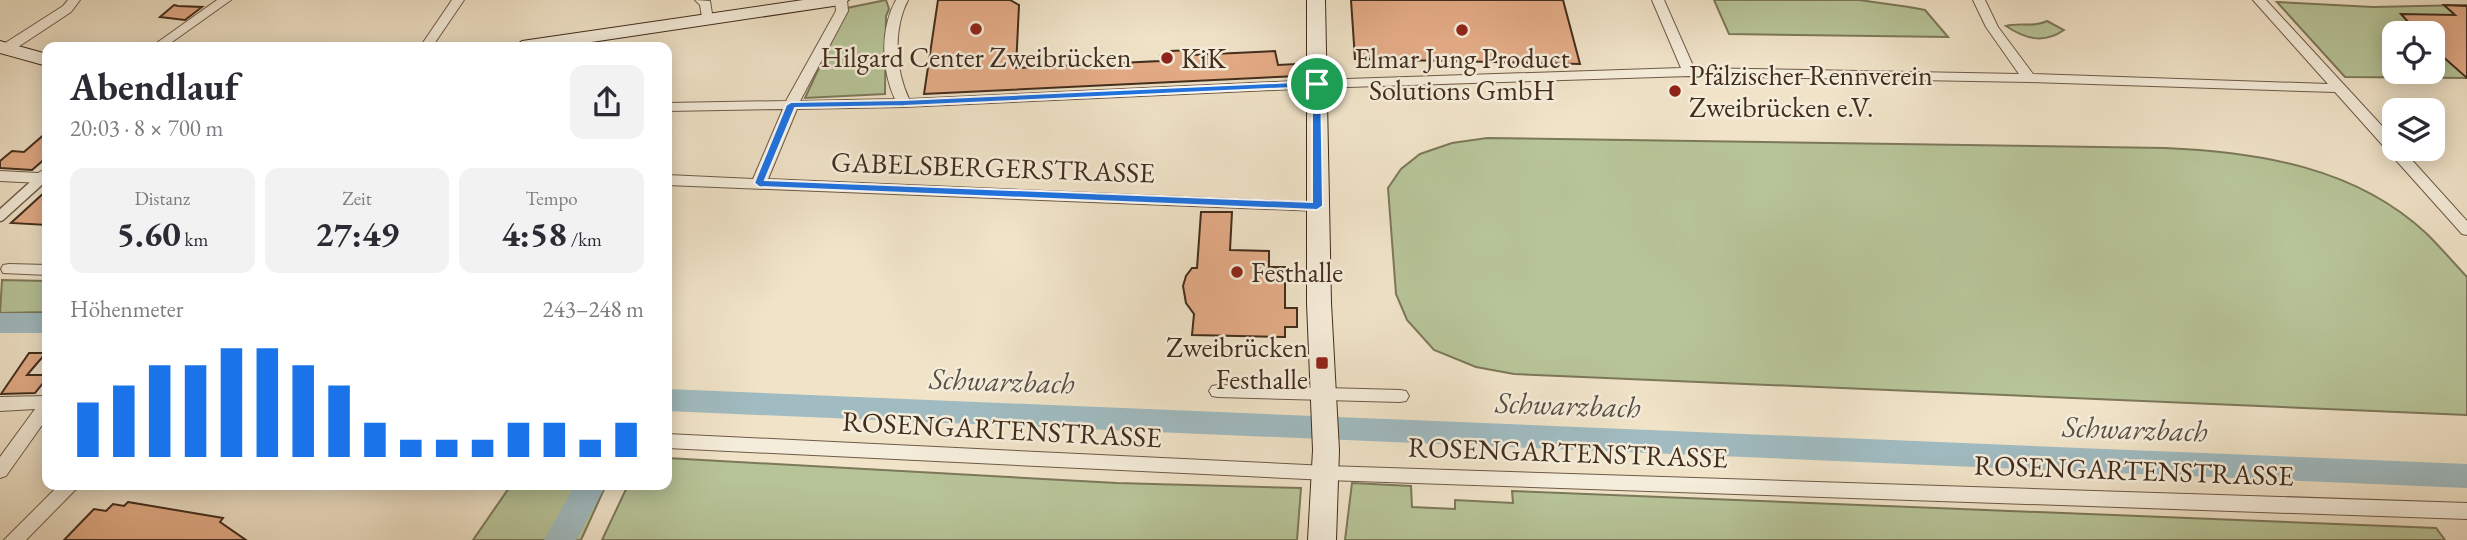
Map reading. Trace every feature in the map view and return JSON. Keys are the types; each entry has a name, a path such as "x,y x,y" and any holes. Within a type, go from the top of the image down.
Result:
{"main road":[{"path":"556,42 840,0"},
{"path":"1316,0 1317,206 1327,461 1322,540"},
{"path":"3,47 42,59"}],"street":[{"path":"3,47 67,9 74,0"},
{"path":"165,42 225,0"},
{"path":"429,42 458,0"},
{"path":"701,0 706,4 706,20"},
{"path":"759,183 791,105 842,10 840,0"},
{"path":"902,0 893,18 893,70 895,89 904,103"},
{"path":"1658,0 1689,72"},
{"path":"1979,0 1992,27 2029,78"},
{"path":"2259,0 2382,135"},
{"path":"672,107 904,103 1317,84 1689,72 2029,78 2340,88"},
{"path":"2405,161 2467,230"},
{"path":"0,176 42,176"},
{"path":"0,216 42,179"},
{"name":"GABELSBERGERSTRASSE","path":"672,180 1317,206"},
{"path":"4,269 42,270"},
{"path":"1218,391 1325,398 1400,396"},
{"path":"0,404 42,404"},
{"path":"0,471 42,411"},
{"name":"ROSENGARTENSTRASSE","path":"672,441 1327,461 2467,511"},
{"path":"14,540 66,490"}],"green space":[{"path":"886,0 889,9 886,16 885,94 805,98 847,8"},
{"path":"1714,0 1859,0 1909,7 1925,10 1948,37 1729,34"},
{"path":"2277,2 2373,7 2467,5 2467,78 2445,78 2445,21 2382,21 2382,77 2345,77"},
{"path":"2047,21 2064,30 2049,37 2035,38 2027,37 2006,26 2037,24"},
{"path":"1487,138 2165,148 2235,154 2304,167 2337,178 2399,211 2427,234 2467,277 2467,415 1514,374 1476,367 1434,350 1407,320 1396,294 1388,188 1401,169 1420,154 1452,143"},
{"path":"2,280 42,281 42,312 0,313"},
{"path":"672,458 1117,483 1301,488 1297,540 602,540 626,490 672,490"},
{"path":"1352,483 1411,486 1412,507 1455,509 1455,500 1513,503 1512,491 2436,528 2445,540 1345,540"},
{"path":"508,490 604,490 581,540 473,540"}],"building":[{"name":"Hilgard Center Zweibrücken","path":"938,0 1010,0 1019,5 1016,68 1160,61 1160,56 1170,55 1170,51 1193,50 1193,55 1275,51 1278,65 1296,64 1298,76 924,94"},
{"name":"Elmar Jung Product Solutions GmbH","path":"1351,0 1563,0 1580,64 1355,59"},
{"path":"174,5 202,7 185,20 160,17"},
{"path":"2444,5 2467,6 2467,78 2445,59 2445,21 2407,21 2401,14 2455,15"},
{"path":"42,136 42,161 32,170 0,168 0,161 12,151 24,152"},
{"path":"42,195 42,225 11,223"},
{"name":"Festhalle","path":"1201,212 1232,212 1230,250 1269,251 1269,267 1285,267 1285,308 1297,308 1297,327 1285,327 1285,337 1192,335 1194,314 1186,303 1183,286 1192,268 1197,268"},
{"path":"29,353 42,353 42,358 27,375 42,375 42,384 35,393 1,394"},
{"path":"128,502 223,518 220,522 246,540 64,540 94,509 106,511 113,504 124,506"}],"waterway":[{"name":"Schwarzbach","path":"0,323 42,323"},
{"name":"Schwarzbach","path":"672,400 2467,476"},
{"path":"560,540 588,490"}],"place":[{"name":"Hilgard Center Zweibrücken","path":"976,29"},
{"name":"Elmar Jung Product Solutions GmbH","path":"1462,30"},
{"name":"KiK","path":"1167,58"},
{"name":"Pfälzischer Rennverein Zweibrücken e.V.","path":"1675,91"},
{"name":"Festhalle","path":"1237,272"},
{"name":"Zweibrücken Festhalle","path":"1322,363"}],"route":[{"path":"1317,84 1317,206 759,183 791,105 904,103 1317,84"}]}
